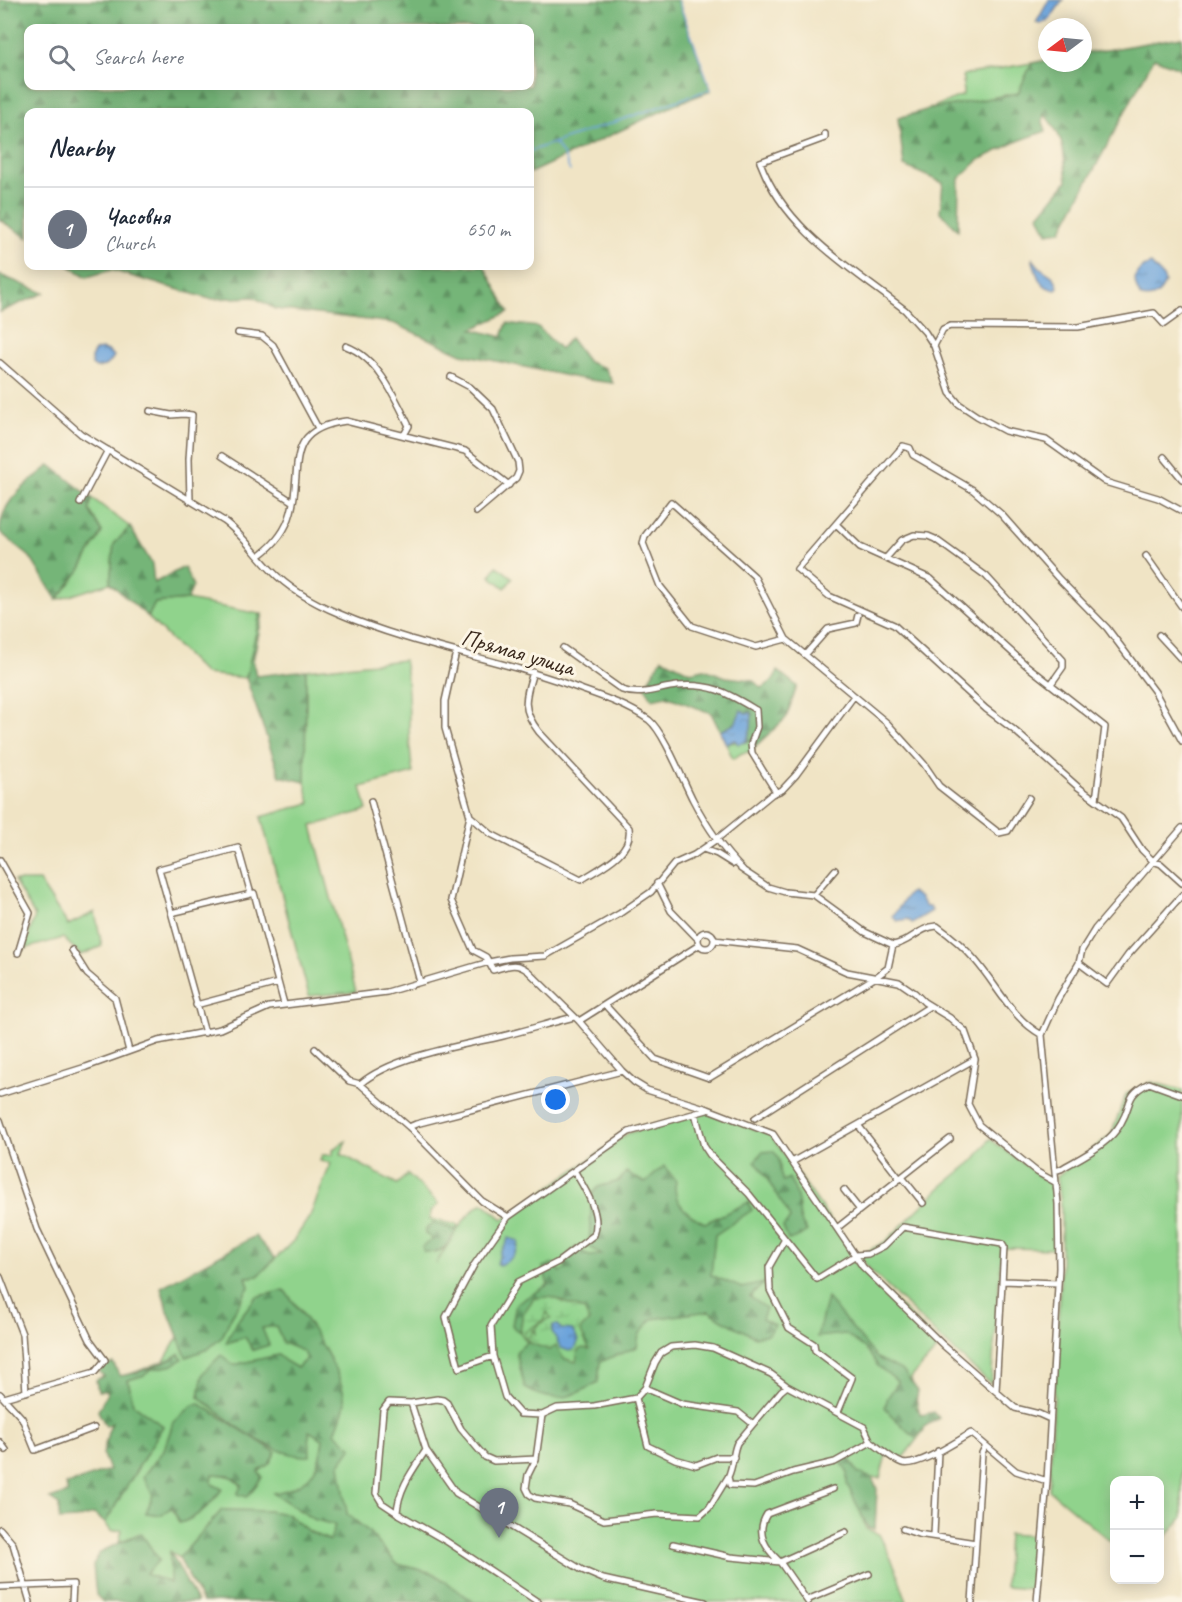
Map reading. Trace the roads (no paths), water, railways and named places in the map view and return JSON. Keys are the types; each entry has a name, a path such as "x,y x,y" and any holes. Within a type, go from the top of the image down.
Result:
{"street":[{"path":"825,134 825,138 760,162 770,187 790,214 826,250 905,310 925,332 934,346 950,393 959,404 1005,430 1046,440 1105,482 1158,498 1182,511"},
{"path":"934,346 943,329 950,326 1078,327 1154,314 1164,324 1182,310"},
{"path":"238,333 262,336 273,345 318,428"},
{"path":"346,346 358,350 371,362 391,392 409,426 404,435"},
{"name":"Прямая улица","path":"0,363 81,434 237,531 288,585 338,613 392,635 533,672 637,712 652,723 694,803 730,858 743,870"},
{"path":"451,377 470,387 493,409 518,462 519,471 509,485 476,512"},
{"path":"150,411 171,416 184,414 192,416 189,459 190,501"},
{"path":"259,556 282,534 288,523 300,451 308,437 326,424 346,421 465,451 509,485"},
{"path":"1182,741 1155,692 1092,610 1058,578 988,502 956,478 913,454 910,448 903,446 797,569 829,596 894,625 986,709 1121,818 1142,850 1182,884"},
{"path":"80,503 108,450"},
{"path":"222,456 293,502"},
{"path":"1164,457 1182,479"},
{"path":"786,639 756,647 692,626 673,604 660,586 643,543 645,536 671,502 754,576 786,639 887,723 924,764 939,786 999,833 1008,831 1029,798"},
{"path":"836,524 860,547 931,579 1026,665 1105,727 1096,800"},
{"path":"886,558 902,540 914,535 928,536 986,576 1063,660 1063,667 1051,684"},
{"path":"1146,556 1182,607"},
{"path":"805,655 828,629 856,623 858,615"},
{"path":"1159,635 1182,660"},
{"path":"563,648 622,690 638,693 676,686 713,687 756,710 757,727 751,744 752,753 776,792"},
{"path":"456,652 445,701 445,728 470,816 451,900 473,950 486,957 493,970 513,964 521,965 577,1019 622,1071 647,1090 708,1109 773,1134 863,1267 943,1345 1015,1408 1050,1419"},
{"path":"470,816 491,834 581,880 620,854 628,843 629,828 539,732 528,716 525,701 533,672"},
{"path":"0,1094 172,1038 205,1033 233,1025 269,1006 387,992 489,962 545,956 619,914 651,892 674,864 703,849 776,792 782,790 796,775 854,696"},
{"path":"370,801 420,982"},
{"path":"1037,1602 1047,1481 1058,1283 1058,1204 1042,1035 1058,999 1079,963 1082,950 1095,929 1182,828"},
{"path":"205,1033 159,869 238,848 251,894"},
{"path":"703,849 717,854 768,887 785,892 814,895 865,932 893,945 898,945 929,926 937,926 975,960 1020,1020 1042,1035"},
{"path":"0,860 30,914 18,954"},
{"path":"814,895 835,870"},
{"path":"360,1084 370,1075 393,1065 458,1046 577,1019 605,1005 698,941 700,933 705,931 712,934 714,940 712,945 703,948 698,941 671,911 657,883"},
{"path":"171,913 254,893 284,1004"},
{"path":"1079,963 1107,984 1128,955 1182,895"},
{"path":"714,940 797,950 847,972 899,982 950,1018 965,1031 975,1059 968,1104 980,1125 1036,1172 1055,1182"},
{"path":"605,1005 654,1059 709,1078 888,969 893,945"},
{"path":"72,950 87,974 115,998 129,1051"},
{"path":"196,1005 278,983"},
{"path":"755,1118 930,1006"},
{"path":"315,1049 349,1081 360,1084 409,1127 482,1201 508,1217"},
{"path":"792,1162 975,1059"},
{"path":"409,1127 622,1071"},
{"path":"1055,1171 1062,1169 1106,1141 1121,1124 1130,1098 1136,1090 1149,1083 1182,1095"},
{"path":"493,1356 459,1368 446,1317 474,1265 508,1217 629,1132 708,1109"},
{"path":"694,1113 704,1146 710,1155 749,1194 817,1278 856,1255 868,1254 884,1246 903,1227 1002,1244 996,1391"},
{"path":"0,1120 37,1229 90,1341 105,1360 95,1372 26,1392 2,1396"},
{"path":"858,1125 923,1203"},
{"path":"837,1228 950,1139"},
{"path":"574,1172 592,1201 596,1231 594,1235 558,1263 518,1282 491,1326 493,1356 505,1397 520,1414 542,1415 557,1408 594,1406 636,1398 645,1388 661,1353 671,1347 695,1345 713,1348 771,1374 788,1386 838,1412 864,1427 871,1442 901,1463 909,1464 971,1433 1016,1471 1047,1481"},
{"path":"844,1190 860,1210"},
{"path":"785,1239 769,1267 770,1290 789,1328 814,1344 815,1350 852,1378 838,1412"},
{"path":"0,1277 22,1334 26,1392"},
{"path":"1002,1281 1058,1283"},
{"path":"542,1415 536,1459 528,1475 526,1488 535,1498 569,1504 604,1520 657,1514 700,1516 709,1508 734,1467 737,1443 788,1386"},
{"path":"645,1388 682,1404 738,1412 753,1424"},
{"path":"2,1396 22,1418 35,1450 94,1428"},
{"path":"636,1398 648,1446 675,1459 696,1465 717,1457 734,1457"},
{"path":"536,1459 494,1461 485,1457 461,1429 447,1403 437,1399 411,1403 389,1402 383,1410 376,1493 382,1503 446,1540 538,1602"},
{"path":"411,1403 426,1450 456,1493 582,1570 603,1579 705,1602"},
{"path":"0,1442 6,1450"},
{"path":"728,1478 730,1485 754,1486 793,1472 835,1462 871,1442"},
{"path":"972,1602 982,1453 986,1447"},
{"path":"397,1512 403,1486 426,1450"},
{"path":"934,1535 938,1451"},
{"path":"833,1489 767,1514 761,1529 762,1541 808,1601 869,1574"},
{"path":"0,1529 13,1544 30,1602"},
{"path":"903,1529 918,1534 976,1543"},
{"path":"673,1544 731,1557 780,1562 846,1532"},
{"path":"0,1587 25,1584 73,1584 72,1602"}],"water":[{"path":"1049,0 1063,0 1051,18 1039,18"},
{"path":"1032,258 1054,278 1058,287 1056,290 1041,283"},
{"path":"1151,264 1165,282 1156,295 1150,298 1141,297 1135,277 1140,270"},
{"path":"101,349 114,356 107,365 96,368 92,365 91,358 95,351"},
{"path":"741,710 752,713 751,728 746,742 738,744 735,740 726,744 720,731 735,724"},
{"path":"911,892 932,911 912,923 908,919 897,921 892,916"},
{"path":"508,1238 519,1241 517,1250 510,1259 499,1265 497,1264 500,1253"},
{"path":"553,1325 558,1325 561,1329 572,1330 578,1340 574,1349 569,1351 561,1348 552,1331"}],"waterway":[{"path":"534,150 711,89 678,0"},
{"path":"554,143 563,154 570,171"}],"place":[{"name":"Часовня","path":"499,1538"}]}
